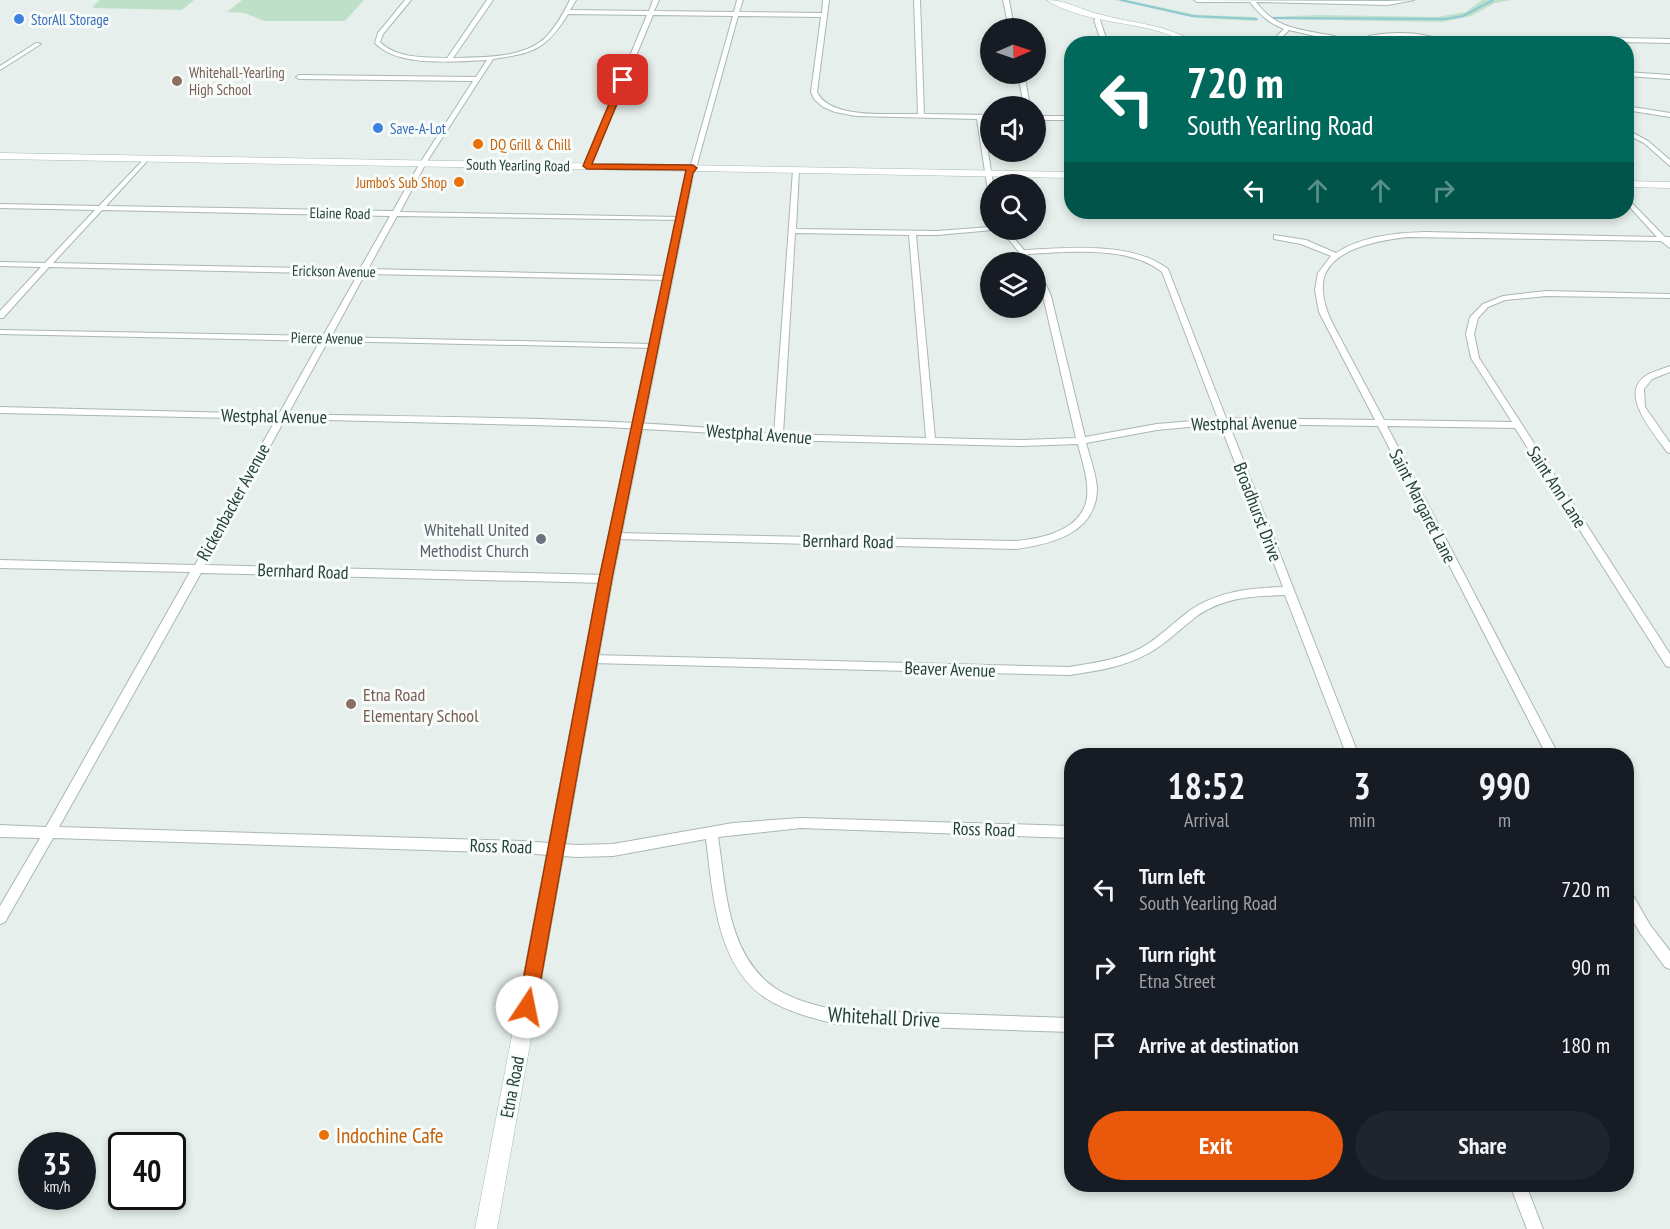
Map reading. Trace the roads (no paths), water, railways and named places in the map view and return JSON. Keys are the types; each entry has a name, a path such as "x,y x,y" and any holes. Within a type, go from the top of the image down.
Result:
{"street":[{"path":"408,0 380,34 378,45 399,56 450,58 491,58 519,53 542,44 551,37 573,0"},
{"path":"450,58 490,0"},
{"path":"587,166 656,0"},
{"path":"693,168 740,0"},
{"path":"826,0 814,92 817,100 827,106 856,114 980,117"},
{"path":"917,0 921,116"},
{"path":"1006,0 1010,18"},
{"path":"1051,0 1100,17 1165,30 1177,36"},
{"path":"1197,0 1388,3 1411,0"},
{"path":"1251,1 1266,20 1287,29 1321,36"},
{"path":"566,12 824,15"},
{"path":"1100,17 1097,20 1102,36"},
{"path":"1280,36 1287,29"},
{"path":"1373,36 1407,36"},
{"path":"1634,40 1670,41"},
{"path":"0,68 38,44"},
{"name":"Rickenbacker Avenue","path":"0,918 423,163 491,58"},
{"path":"1634,74 1670,76"},
{"path":"299,77 477,79"},
{"path":"1634,109 1670,115"},
{"path":"1046,118 1064,118"},
{"path":"1634,135 1646,142 1670,164"},
{"name":"South Yearling Road","path":"0,156 1064,175"},
{"path":"0,316 147,158"},
{"path":"986,162 987,173"},
{"name":"Etna Road","path":"486,1229 606,579 689,172 693,168"},
{"path":"778,437 796,170"},
{"path":"1634,184 1670,185"},
{"name":"Elaine Road","path":"0,206 680,219"},
{"path":"1634,207 1666,239 1670,246"},
{"path":"792,231 912,233 980,230"},
{"path":"912,233 931,441"},
{"path":"1277,237 1303,242 1337,256 1364,243 1406,235 1666,239"},
{"path":"1013,240 1023,252"},
{"name":"Broadhurst Drive","path":"1046,252 1131,253 1161,267 1168,277 1350,748"},
{"name":"Saint Margaret Lane","path":"1337,256 1321,275 1317,293 1319,302 1549,748"},
{"name":"Erickson Avenue","path":"0,264 667,278"},
{"path":"1046,294 1081,441"},
{"name":"Saint Ann Lane","path":"1670,296 1526,294 1495,301 1482,307 1473,317 1468,329 1469,343 1475,358 1670,663"},
{"name":"Pierce Avenue","path":"0,332 653,346"},
{"path":"1670,369 1656,373 1640,388 1641,407 1670,450"},
{"name":"Westphal Avenue","path":"0,410 637,426 778,437 1031,443 1081,441 1157,427 1224,421 1517,425"},
{"name":"Bernhard Road","path":"615,536 1016,545 1050,540 1066,534 1077,526 1093,497 1081,441"},
{"name":"Bernhard Road","path":"0,564 606,579"},
{"name":"Beaver Avenue","path":"591,659 1069,671 1114,663 1145,650 1190,615 1225,597 1246,593 1289,591"},
{"name":"Ross Road","path":"0,831 577,851 613,850 764,825 801,823 1064,832"},
{"name":"Whitehall Drive","path":"711,833 726,929 734,953 747,972 766,991 786,1003 811,1012 836,1017 1064,1025"},
{"path":"1634,910 1645,929 1670,962"},
{"path":"1521,1192 1535,1229"}],"waterway":[{"path":"1121,0 1192,16 1257,19"},
{"path":"1272,18 1445,19 1463,16 1493,0"}],"place":[{"name":"StorAll Storage","path":"19,19"},
{"name":"Whitehall-Yearling High School","path":"177,81"},
{"name":"Save-A-Lot","path":"378,128"},
{"name":"DQ Grill & Chill","path":"478,144"},
{"name":"Jumbo's Sub Shop","path":"459,182"},
{"name":"Whitehall United Methodist Church","path":"541,539"},
{"name":"Etna Road Elementary School","path":"351,704"},
{"name":"Indochine Cafe","path":"324,1135"}]}
